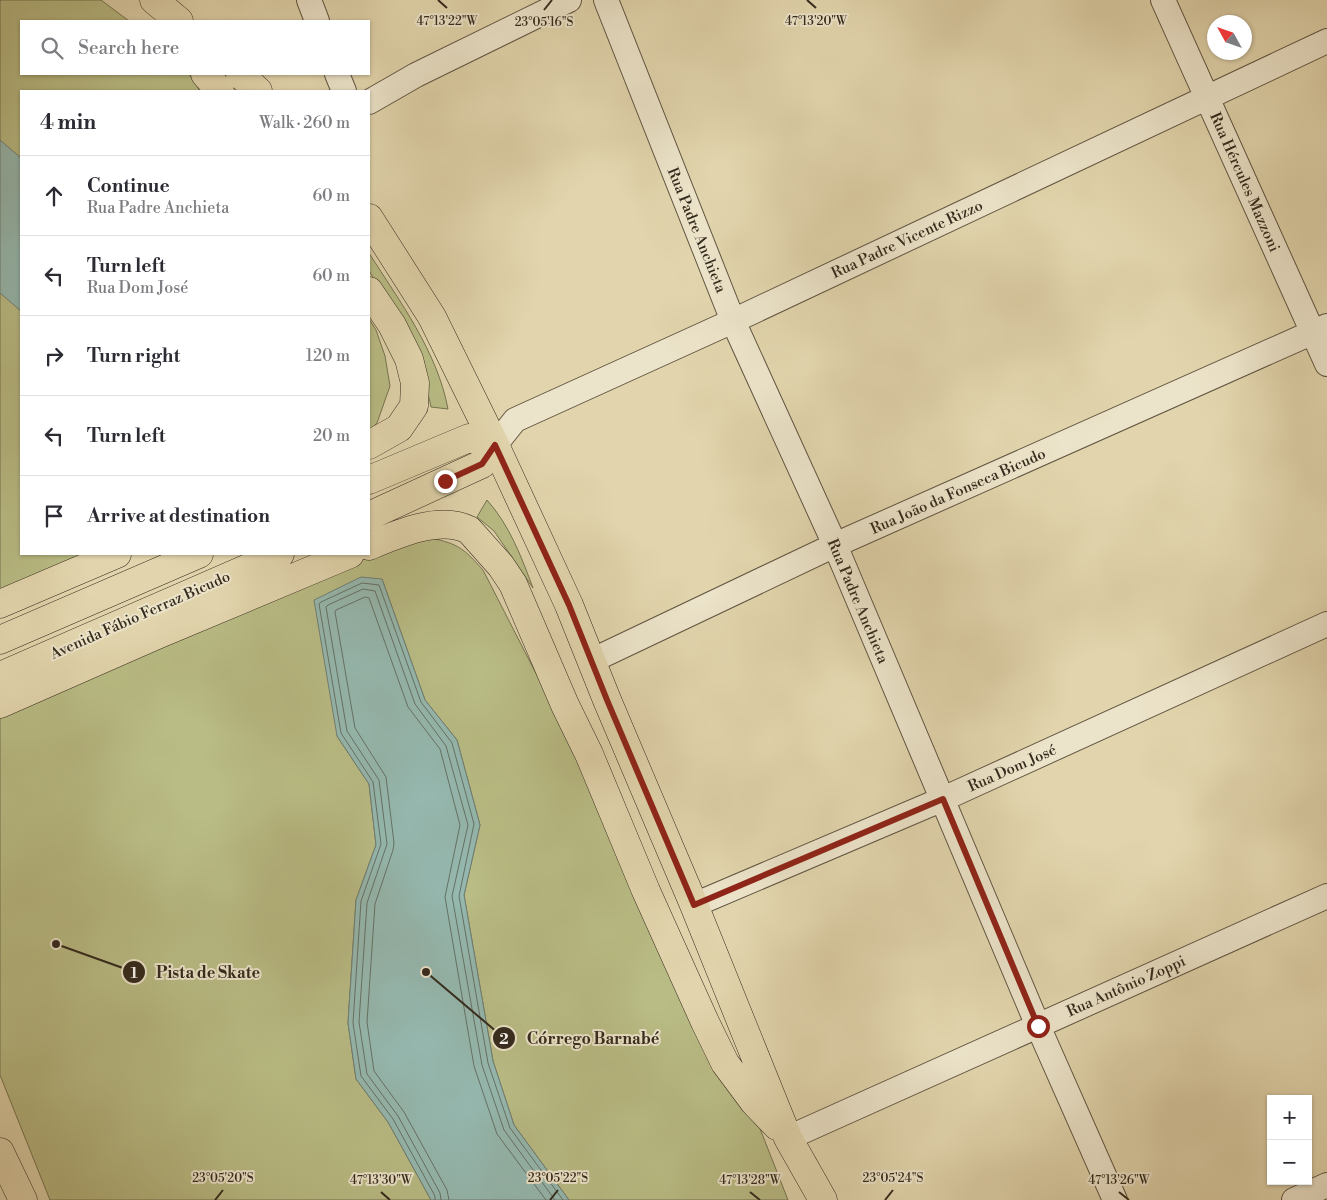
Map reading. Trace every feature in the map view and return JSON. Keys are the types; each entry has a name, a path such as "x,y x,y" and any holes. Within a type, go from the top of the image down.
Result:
{"main road":[{"path":"139,0 157,20"},
{"path":"154,0 179,20"},
{"path":"206,75 219,90"},
{"path":"241,75 257,90"},
{"path":"370,220 432,317 495,445 569,605 694,905 788,1138 824,1200"},
{"path":"370,292 392,325 409,359 415,383 414,406 399,428 370,444"},
{"path":"370,480 454,443 470,438 495,445"},
{"path":"370,516 482,464 495,445"},
{"path":"370,546 403,532 442,524 464,528 475,537 501,566 513,584 565,705 589,754 646,891 725,1063 754,1102 788,1138"},
{"path":"0,604 115,555"},
{"path":"0,640 197,555"},
{"name":"Avenida Fábio Ferraz Bicudo","path":"0,676 278,555"},
{"path":"0,704 157,635 348,555"},
{"path":"522,604 564,651 591,660"},
{"path":"0,1152 23,1200"}],"street":[{"path":"309,0 317,20"},
{"path":"370,101 416,76 569,0"},
{"name":"Rua Padre Anchieta","path":"606,0 733,321 835,545 1038,1026 1115,1200"},
{"name":"Rua Hércules Mazzoni","path":"1163,0 1206,97 1320,329 1327,364"},
{"name":"Rua Padre Vicente Rizzo","path":"495,445 515,420 733,321 1327,41"},
{"path":"337,75 344,90"},
{"name":"Rua João da Fonseca Bicudo","path":"591,660 835,545 1320,329"},
{"name":"Rua Dom José","path":"694,905 943,799 1327,624"},
{"name":"Rua Antônio Zoppi","path":"788,1138 1327,896"},
{"path":"1294,1200 1327,1186"}],"green space":[{"path":"0,0 101,0 128,20 20,20 20,75 190,75 199,90 20,90 20,555 92,555 0,595"},
{"path":"370,255 405,309 426,347 443,388 448,409 431,407 425,380 405,328 370,273"},
{"path":"370,321 376,330 385,356 390,386 377,423 370,430"},
{"path":"487,500 508,531 533,588 494,531 477,517"},
{"path":"431,538 460,548 483,570 568,736 757,1121 788,1200 569,1200 514,1125 493,1061 464,895 480,825 457,740 425,700 382,579 337,736 369,784 376,845 356,900 348,1023 356,1079 388,1122 431,1200 50,1200 0,1075 0,716 388,548"}],"water":[{"path":"0,140 20,157 20,310 0,293"},
{"path":"361,577 382,579 425,700 457,740 480,825 464,895 493,1061 514,1125 569,1200 431,1200 388,1122 356,1079 348,1023 356,900 376,845 369,784 337,736 314,600"}],"place":[{"name":"Pista de Skate","path":"56,944"},
{"name":"Córrego Barnabé","path":"426,972"}],"route":[{"path":"445,481 482,464 495,445 569,605 694,905 943,799 1038,1026"}]}
